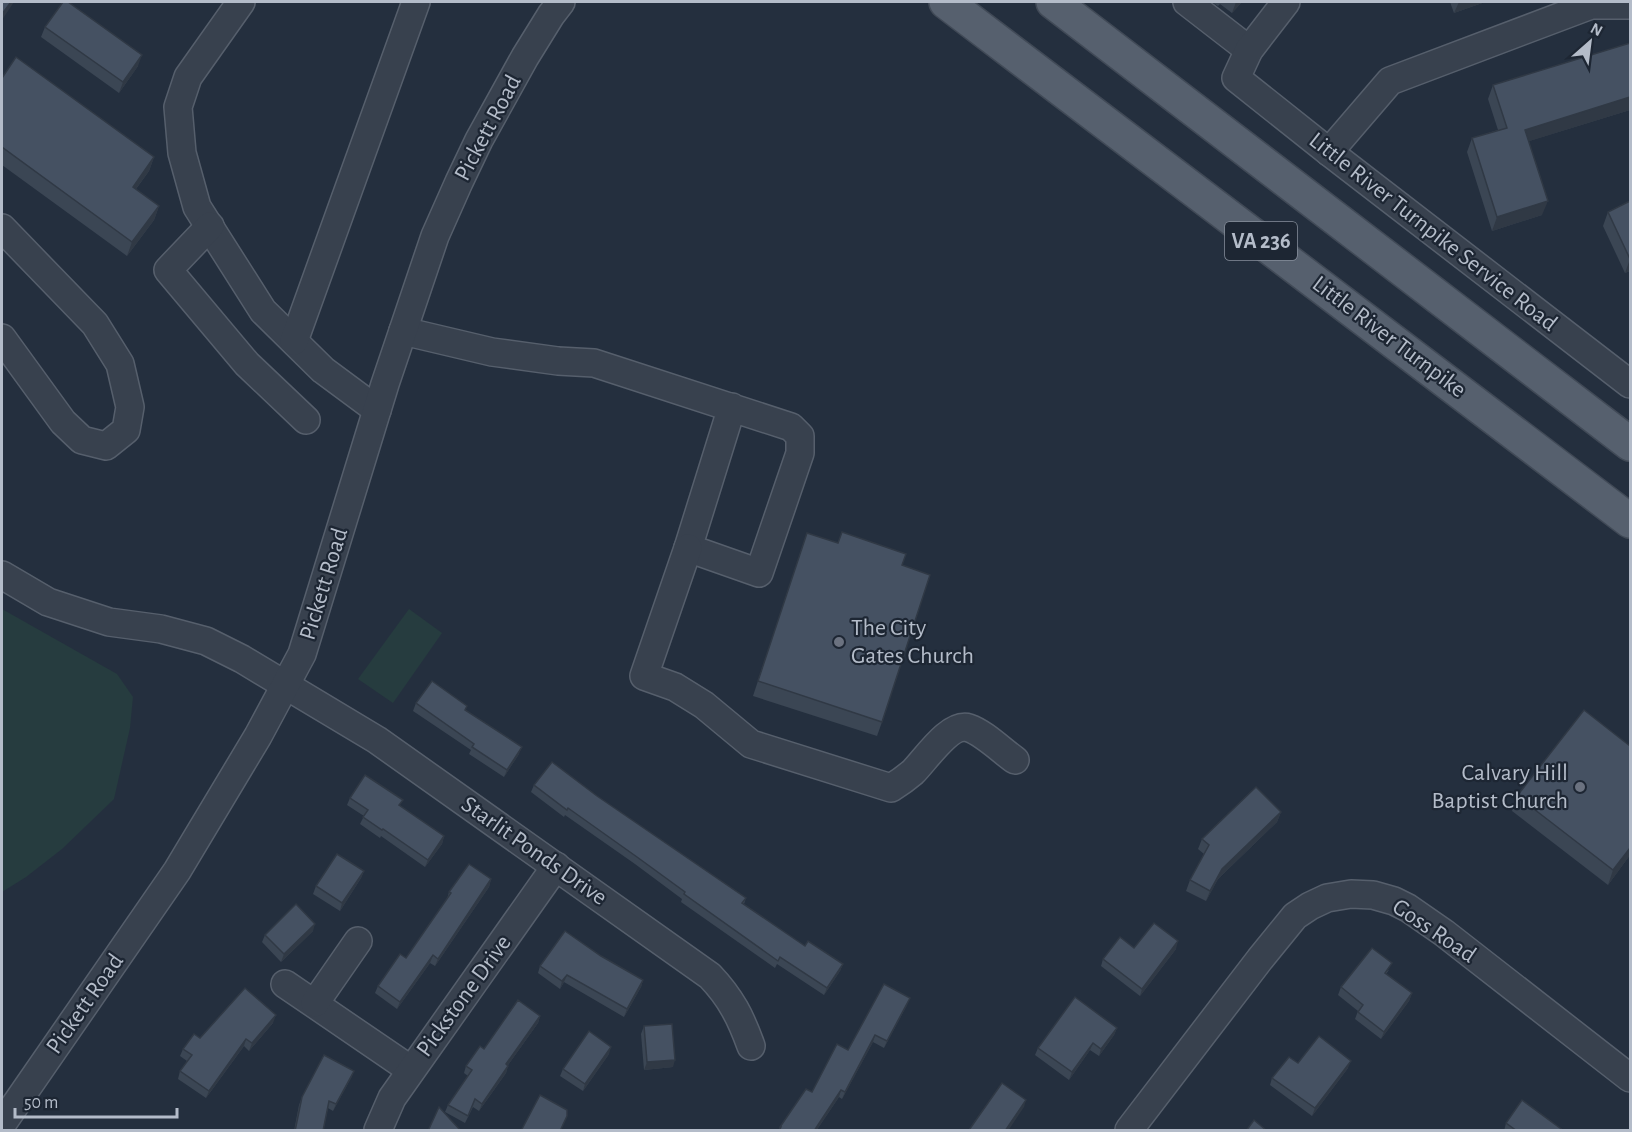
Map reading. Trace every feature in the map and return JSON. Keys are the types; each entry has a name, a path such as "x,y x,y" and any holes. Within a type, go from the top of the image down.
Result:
{"main road":[{"name":"Little River Turnpike","path":"946,2 1630,521"},
{"name":"VA 236","path":"1053,2 1629,438"}],"street":[{"path":"294,341 416,2"},
{"path":"1187,2 1249,50 1286,2"},
{"path":"234,4 188,77 178,107 182,153 197,207 263,311 323,370 377,410"},
{"path":"1329,152 1390,81 1591,5 1630,5"},
{"name":"Pickett Road","path":"2,1124 177,872 302,654 377,410 435,236 479,140 525,57 547,6"},
{"name":"Little River Turnpike Service Road","path":"1249,50 1236,78 1630,384"},
{"path":"210,226 168,270 247,364 306,420"},
{"path":"2,228 95,324 120,364 130,407 126,430 106,446 82,441 63,422 2,338"},
{"path":"403,331 492,352 558,361 594,363 791,427 801,436 800,453 759,573 688,548"},
{"path":"732,407 688,548 644,676 675,687 694,699 751,744 891,788 913,772 946,736 957,729 967,727 977,732 1015,760"},
{"name":"Starlit Ponds Drive","path":"2,575 48,602 109,622 161,629 206,641 242,659 377,740 710,976 725,992 742,1021 751,1046"},
{"name":"Pickstone Drive","path":"378,1131 392,1098 556,866"},
{"name":"Goss Road","path":"1129,1131 1260,958 1295,916 1327,898 1352,894 1373,895 1408,908 1444,933 1630,1078"},
{"path":"315,1003 358,941"},
{"path":"285,984 411,1070"}],"green space":[{"path":"2,609 117,674 133,697 130,728 114,799 62,849 2,892"},
{"path":"409,609 442,633 393,703 358,679"}],"building":[{"path":"2,2 11,2 2,14"},
{"path":"63,2 68,2 142,55 123,82 45,27"},
{"path":"1630,43 1630,97 1525,130 1548,201 1497,217 1472,138 1507,128 1493,85"},
{"path":"16,57 154,157 133,187 159,206 132,242 2,147 2,78"},
{"path":"1630,201 1630,259 1608,212"},
{"name":"The City Gates Church","path":"842,532 906,554 902,565 930,575 882,722 758,681 807,533 838,543"},
{"path":"432,681 467,706 465,710 522,747 507,770 472,747 474,744 416,703"},
{"name":"Calvary Hill Baptist Church","path":"1584,710 1630,746 1630,848 1613,870 1517,796"},
{"path":"552,762 597,796 746,898 742,903 805,946 808,941 843,964 827,988 780,957 778,961 684,894 685,892 637,857 534,785"},
{"path":"365,775 403,800 399,805 444,836 428,860 363,817 368,810 350,798"},
{"path":"1256,787 1281,812 1222,869 1210,891 1190,880 1209,845 1202,839"},
{"path":"337,854 364,871 342,903 316,886"},
{"path":"469,864 491,879 438,959 433,955 400,1002 378,986 400,954 406,958"},
{"path":"296,904 315,924 284,954 265,935"},
{"path":"1154,923 1178,941 1142,989 1103,959 1120,937 1134,948"},
{"path":"565,931 601,956 643,980 627,1009 567,975 562,981 540,966"},
{"path":"1372,948 1392,963 1385,973 1412,993 1384,1032 1358,1012 1363,1005 1341,987"},
{"path":"884,984 910,998 887,1041 875,1035 845,1092 841,1090 814,1131 779,1131 806,1089 812,1092 837,1044 848,1050"},
{"path":"245,988 276,1015 252,1043 246,1039 209,1091 180,1071 192,1055 183,1049 194,1034 200,1038"},
{"path":"1075,997 1117,1028 1101,1049 1093,1043 1072,1072 1038,1048"},
{"path":"518,1000 540,1016 506,1064 508,1066 482,1104 475,1099 468,1116 448,1105 472,1070 466,1066 480,1046 484,1049"},
{"path":"672,1024 675,1060 647,1062 644,1026"},
{"path":"589,1031 611,1047 585,1084 563,1069"},
{"path":"1319,1036 1351,1061 1315,1108 1272,1078 1289,1057 1298,1063"},
{"path":"324,1055 354,1071 336,1104 329,1101 323,1131 295,1131 302,1097"},
{"path":"1002,1083 1026,1100 1005,1131 970,1131 969,1130"},
{"path":"540,1095 567,1110 567,1116 560,1131 521,1131"},
{"path":"1522,1100 1564,1131 1517,1131 1506,1123"},
{"path":"439,1107 461,1131 428,1131"},
{"path":"1254,1120 1267,1131 1246,1131"}],"place":[{"name":"The City Gates Church","path":"839,642"},
{"name":"Calvary Hill Baptist Church","path":"1580,787"}]}
